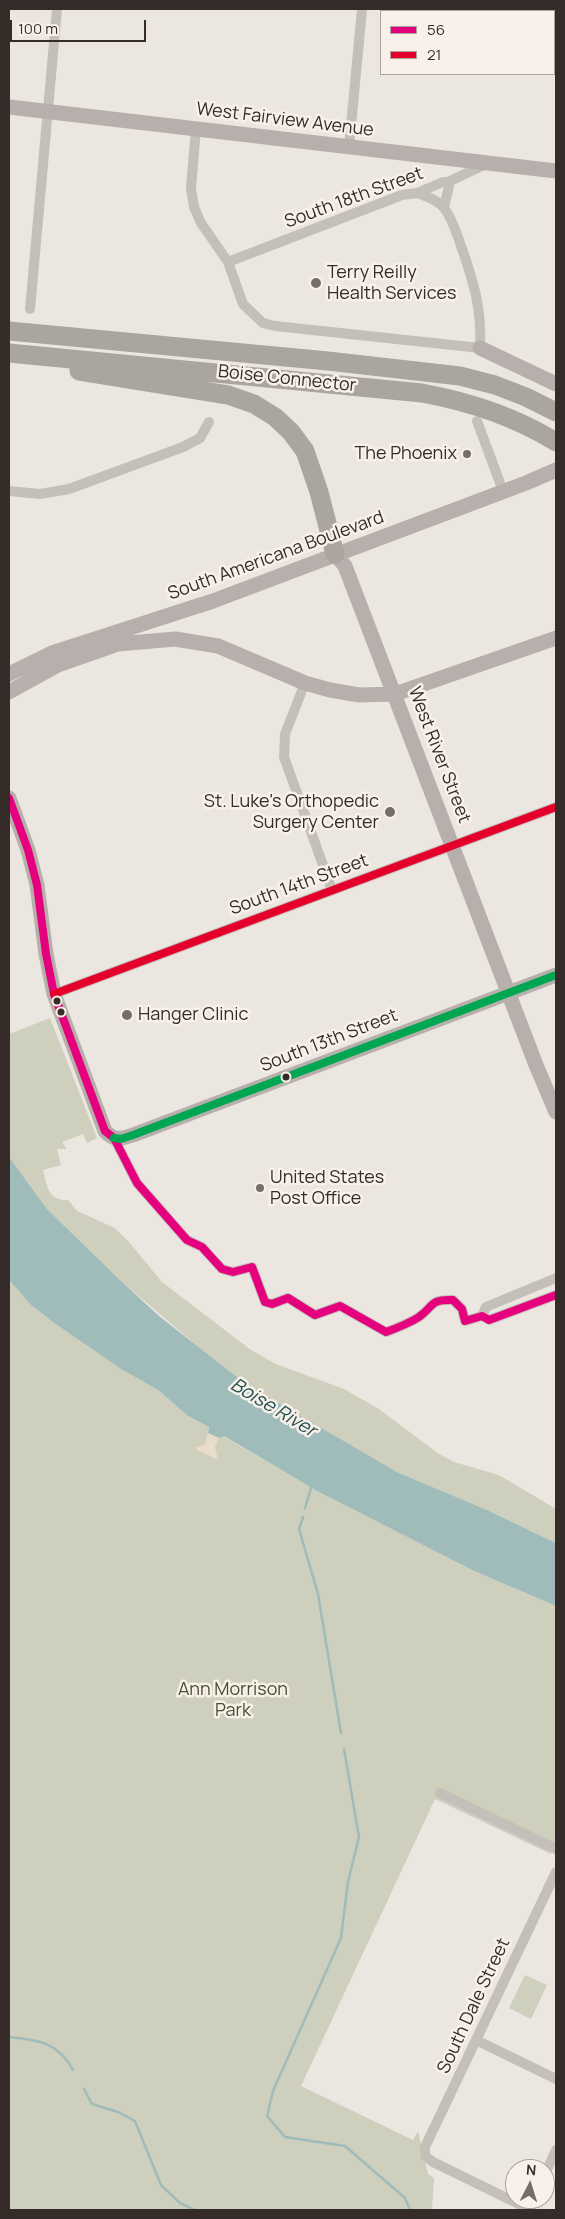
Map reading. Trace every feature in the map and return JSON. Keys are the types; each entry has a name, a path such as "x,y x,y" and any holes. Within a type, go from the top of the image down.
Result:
{"highway":[{"name":"Boise Connector","path":"9,331 328,361 460,376 495,385 556,412"},
{"name":"Boise Connector","path":"16,354 422,393 456,399 486,408 516,420 556,442"},
{"path":"16,354 74,370 228,395 254,404 275,417 291,432 305,451 319,492 336,554"}],"main road":[{"name":"West Fairview Avenue","path":"9,107 556,171"},
{"path":"480,348 556,384"},
{"name":"South Americana Boulevard","path":"9,674 52,653 213,601 556,470"},
{"name":"West River Street","path":"336,554 345,566 556,1112"},
{"path":"9,692 58,665 118,644 175,639 218,646 305,683 359,695 395,694 556,638"},
{"path":"9,798 28,850 37,885 46,954 54,994 105,1131 114,1138"},
{"name":"South 13th Street","path":"114,1138 121,1139 133,1135 556,975"}],"street":[{"path":"30,309 57,9"},
{"path":"349,147 362,9"},
{"path":"196,128 191,188 194,207 201,223 228,262 243,304 263,322 286,328 480,348 481,319 477,292 458,235 444,207 431,198 418,193"},
{"name":"South 18th Street","path":"228,262 402,195 418,193 443,182 448,182 489,163"},
{"path":"444,207 449,186 448,182"},
{"path":"477,421 504,491"},
{"path":"9,491 40,494 68,489 183,447 200,438 209,422"},
{"path":"305,683 285,734 284,757 332,890"},
{"name":"South 14th Street","path":"54,994 556,807"},
{"path":"114,1138 137,1183 187,1240 202,1247 222,1269 233,1272 252,1267 266,1302 272,1304 288,1298 316,1314 340,1306 386,1332 405,1325 421,1315 430,1304 441,1300 453,1300 462,1309 466,1321 482,1316 489,1320 556,1295"},
{"path":"482,1316 486,1307 556,1278"},
{"path":"440,1793 556,1849"},
{"name":"South Dale Street","path":"530,2210 433,2162 425,2156 425,2147 556,1872"},
{"path":"476,2040 556,2079"}],"green space":[{"path":"50,1018 97,1138 87,1143 83,1134 62,1142 67,1149 57,1149 61,1165 43,1170 47,1187 52,1195 61,1200 68,1200 77,1211 115,1228 162,1282 251,1350 276,1364 344,1389 379,1409 439,1454 454,1462 499,1475 556,1509 556,1543 487,1510 397,1472 287,1410 247,1385 208,1355 121,1281 47,1209 9,1157 9,1034"},
{"name":"Ann Morrison Park","path":"9,1280 31,1305 54,1323 121,1369 158,1390 188,1416 209,1427 208,1433 219,1438 223,1436 317,1491 474,1571 556,1606 556,1843 551,1854 435,1799 301,2086 413,2140 418,2131 428,2174 434,2178 432,2210 9,2210"},
{"path":"525,1975 547,1985 531,2019 509,2008"}],"sand":[{"path":"208,1433 219,1438 215,1447 218,1460 197,1450 196,1447 205,1444"}],"water":[{"name":"Boise River","path":"9,1157 47,1209 121,1281 159,1316 247,1385 397,1472 487,1510 556,1543 556,1606 474,1571 317,1491 224,1436 219,1438 208,1433 209,1427 188,1416 158,1390 121,1369 31,1305 9,1280"}],"waterway":[{"path":"305,1508 312,1485"},
{"path":"303,1517 299,1529 318,1594 341,1733"},
{"path":"344,1749 359,1837 348,1882 341,1938 273,2091 267,2116 285,2137 345,2146 405,2198 410,2210"},
{"path":"9,2037 38,2041 54,2048 61,2053 73,2070"},
{"path":"84,2089 92,2104 118,2112 135,2121 161,2185 180,2203 195,2210"}],"transit line":[{"name":"56","path":"9,798 28,850 37,885 46,954 54,994 105,1131 114,1138 137,1183 187,1240 202,1247 222,1269 233,1272 252,1267 265,1302 272,1304 288,1298 315,1315 340,1306 386,1332 419,1317 433,1304 440,1301 453,1300 462,1309 465,1321 482,1316 489,1320 556,1295"},
{"name":"21","path":"54,994 556,807"},
{"path":"114,1138 121,1139 133,1135 556,975"}],"place":[{"name":"Terry Reilly Health Services","path":"316,283"},
{"name":"The Phoenix","path":"467,454"},
{"name":"St. Luke's Orthopedic Surgery Center","path":"390,812"},
{"name":"Hanger Clinic","path":"127,1015"},
{"name":"United States Post Office","path":"260,1188"}]}
